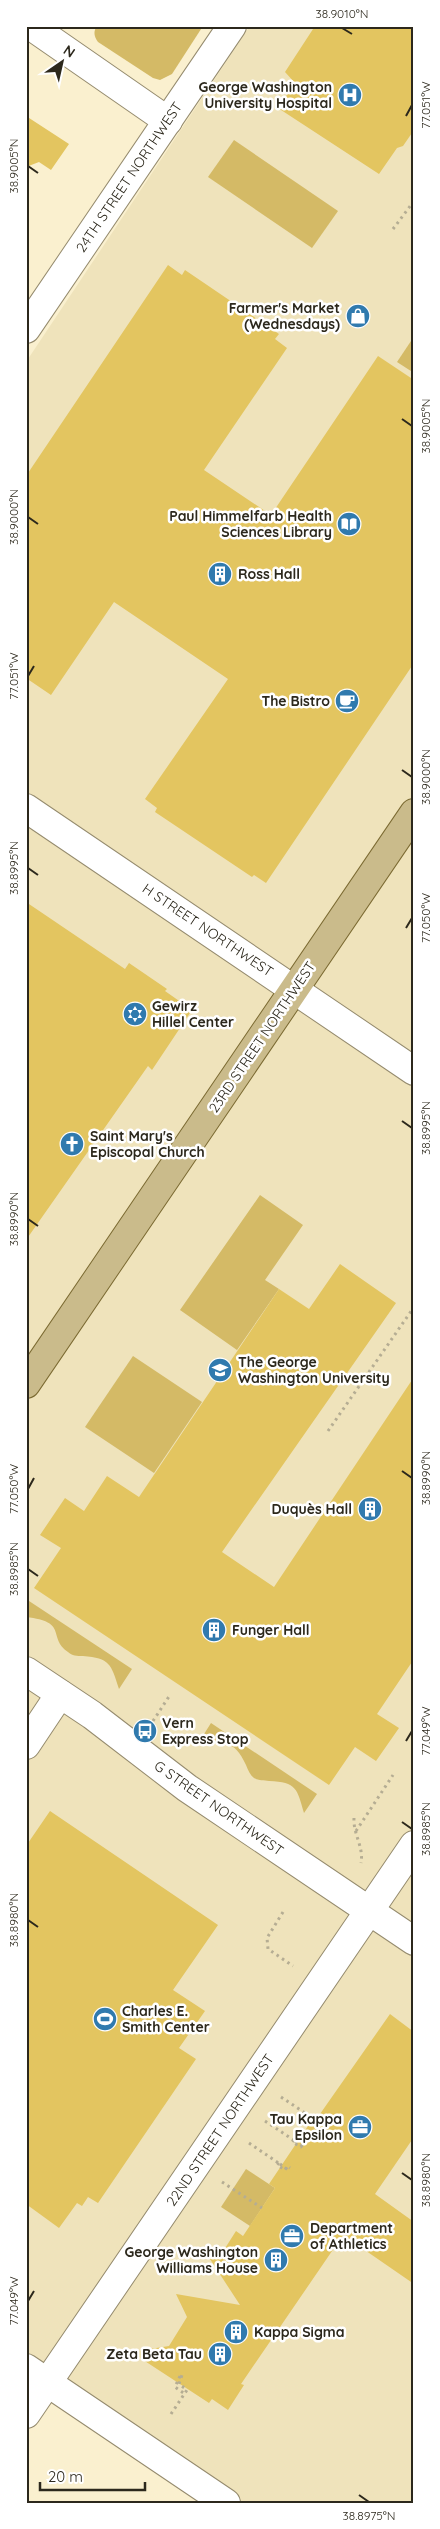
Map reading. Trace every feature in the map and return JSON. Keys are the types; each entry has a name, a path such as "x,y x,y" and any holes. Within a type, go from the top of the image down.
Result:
{"main road":[{"name":"23RD STREET NORTHWEST","path":"26,1384 414,813"}],"street":[{"path":"31,26 168,121"},
{"name":"24TH STREET NORTHWEST","path":"26,329 232,26"},
{"name":"H STREET NORTHWEST","path":"26,808 414,1071"},
{"name":"G STREET NORTHWEST","path":"26,1671 92,1715 187,1788 414,1941"},
{"path":"26,1745 60,1694"},
{"name":"22ND STREET NORTHWEST","path":"26,2414 414,1845"},
{"path":"26,2368 226,2503"}],"path":[{"path":"394,229 414,200"},
{"path":"410,207 414,210"},
{"path":"328,1431 414,1306"},
{"path":"153,1721 170,1695"},
{"path":"356,1831 393,1775"},
{"path":"354,1818 363,1853 361,1863"},
{"path":"283,1912 267,1938 268,1949 294,1966"},
{"path":"311,2117 321,2123"},
{"path":"294,2141 305,2146"},
{"path":"279,2164 289,2169"},
{"path":"233,2189 262,2208"},
{"path":"171,2414 187,2390 179,2384 182,2372"}],"shaded area":[{"path":"97,26 203,26 172,74 160,80 153,78 98,42 95,34"},
{"name":"The George Washington University","path":"250,26 414,26 414,2503 227,2503 47,2379 26,2407 26,362"},
{"path":"234,140 338,211 312,248 208,177"},
{"path":"411,341 414,343 414,373 397,362"},
{"path":"260,1195 303,1225 265,1280 279,1289 237,1350 180,1310"},
{"path":"133,1356 202,1402 154,1473 85,1427"},
{"path":"26,1599 132,1669 119,1689 108,1664 99,1658 71,1654 62,1646 53,1626 39,1619 26,1617"},
{"path":"211,1723 317,1794 304,1813 300,1798 291,1785 254,1778 242,1757 227,1744 199,1742"},
{"path":"246,2169 275,2188 250,2226 221,2207"}],"building":[{"name":"George Washington University Hospital","path":"315,26 414,26 414,130 403,146 397,148 379,174 278,108 295,83 285,72"},
{"path":"26,116 69,144 51,170 39,162 26,167"},
{"name":"Ross Hall","path":"168,265 182,275 185,270 279,334 275,339 287,348 204,470 271,515 378,356 414,380 414,663 266,883 254,875 252,877 155,812 157,808 145,799 228,679 114,602 51,695 26,678 26,476"},
{"path":"26,902 125,969 129,963 167,989 165,991 192,1010 152,1070 148,1066 26,1240"},
{"path":"340,1264 396,1303 222,1552 274,1587 414,1377 414,1659 377,1714 399,1728 376,1761 355,1747 329,1785 34,1588 61,1548 40,1535 65,1498 84,1511 107,1476 139,1497 279,1289 309,1309"},
{"name":"Charles E. Smith Center","path":"50,1811 218,1925 173,1990 205,2011 179,2048 196,2059 98,2203 88,2197 82,2206 77,2203 59,2228 26,2204 26,1846"},
{"path":"390,2014 414,2032 414,2137 375,2194 414,2222 414,2284 343,2235 241,2384 244,2385 228,2410 212,2399 209,2403 131,2352 169,2346 187,2317 176,2294 240,2305 208,2256 222,2253 236,2231 243,2236 275,2188 269,2184 310,2123 313,2124"}],"place":[{"name":"George Washington University Hospital","path":"350,95"},
{"name":"Farmer's Market (Wednesdays)","path":"358,316"},
{"name":"Paul Himmelfarb Health Sciences Library","path":"349,524"},
{"name":"Ross Hall","path":"220,574"},
{"name":"The Bistro","path":"347,701"},
{"name":"Gewirz Hillel Center","path":"135,1014"},
{"name":"Saint Mary's Episcopal Church","path":"72,1144"},
{"name":"The George Washington University","path":"220,1370"},
{"name":"Duquès Hall","path":"370,1509"},
{"name":"Funger Hall","path":"214,1630"},
{"name":"Vern Express Stop","path":"145,1731"},
{"name":"Charles E. Smith Center","path":"105,2019"},
{"name":"Tau Kappa Epsilon","path":"360,2127"},
{"name":"Department of Athletics","path":"292,2236"},
{"name":"George Washington Williams House","path":"276,2260"},
{"name":"Kappa Sigma","path":"236,2332"},
{"name":"Zeta Beta Tau","path":"220,2354"}]}
